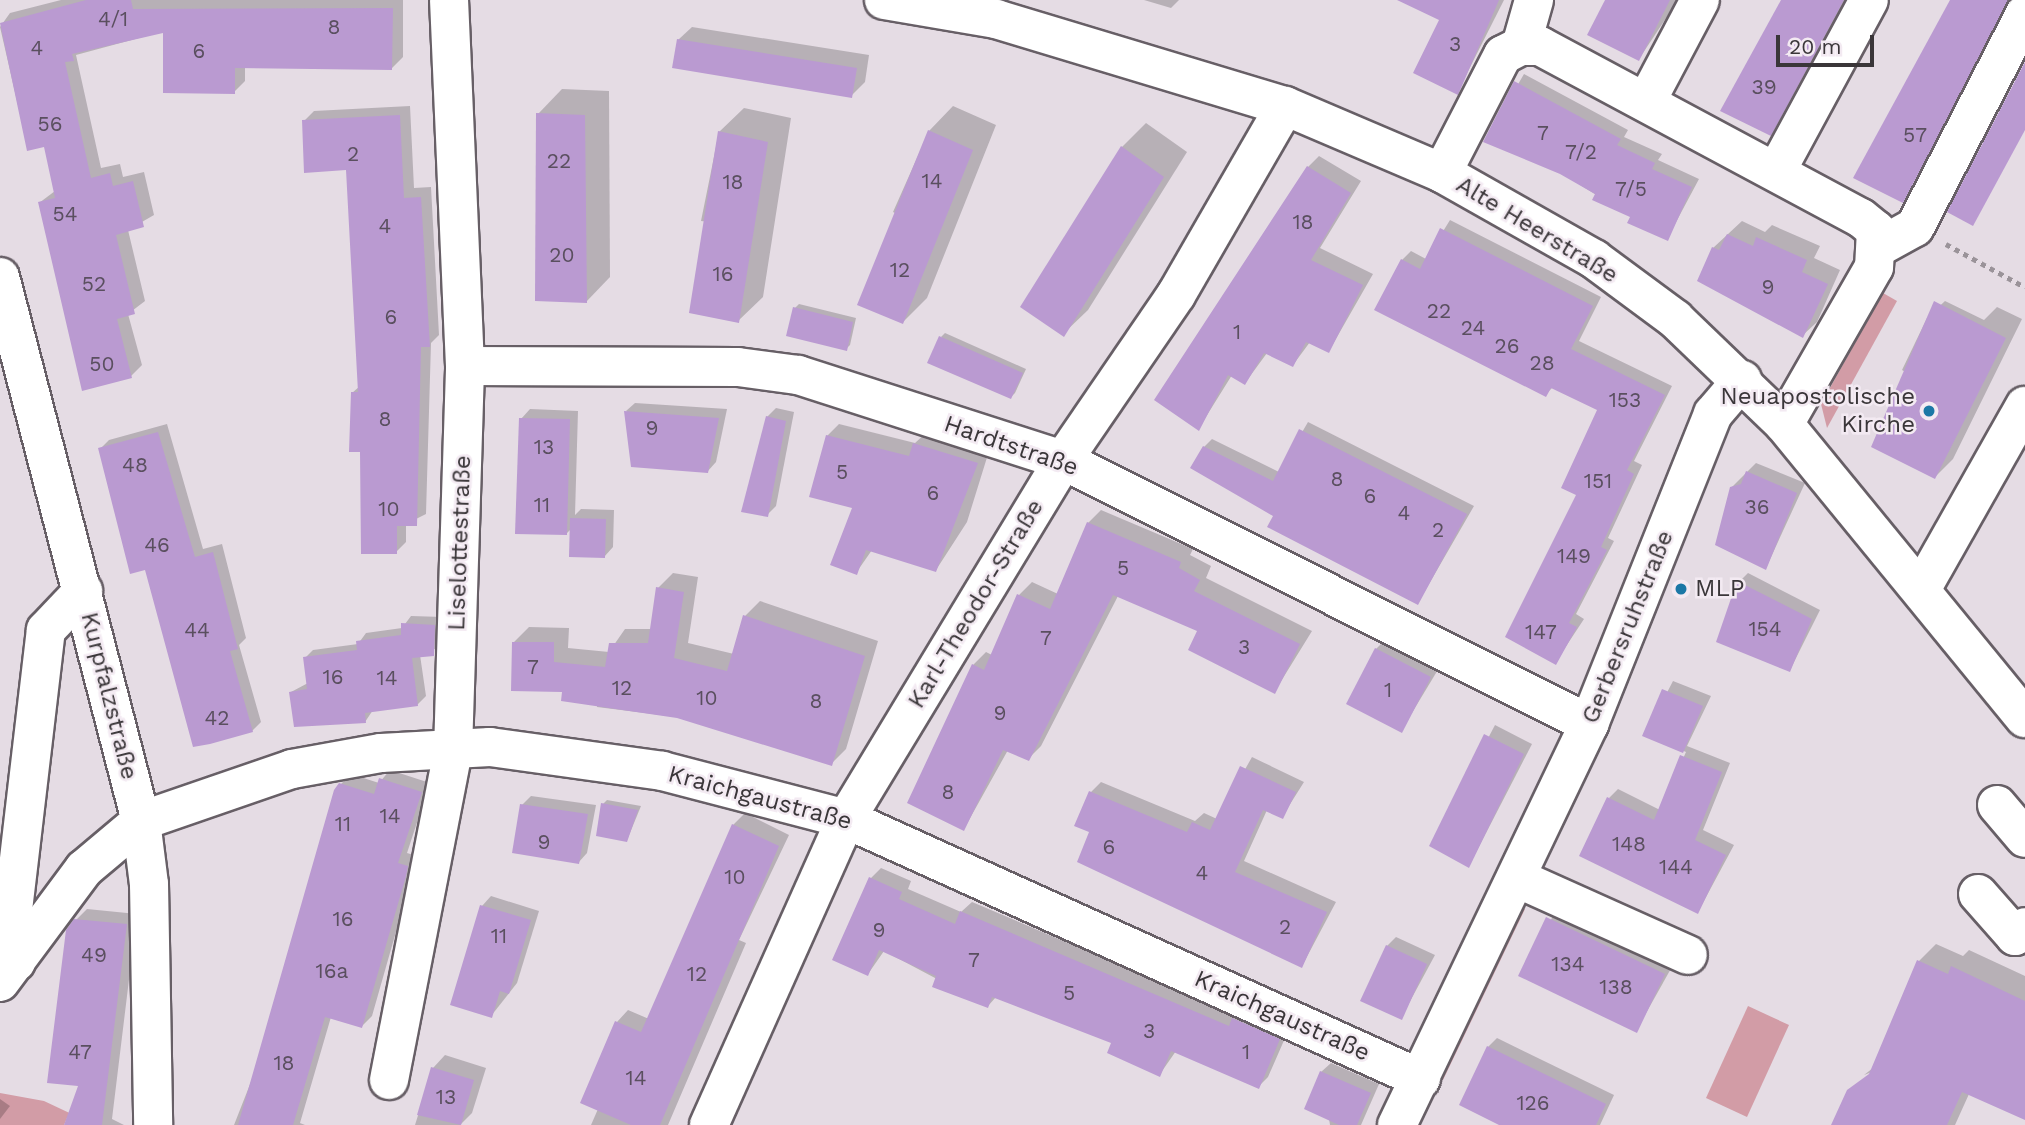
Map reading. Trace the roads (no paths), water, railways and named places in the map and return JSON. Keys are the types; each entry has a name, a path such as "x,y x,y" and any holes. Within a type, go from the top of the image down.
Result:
{"street":[{"name":"Liselottestraße","path":"389,1080 453,751 465,366 449,0"},
{"name":"Alte Heerstraße","path":"884,0 999,10 1285,106 1442,173 1594,259 1742,380 1784,424 1923,586 2025,718"},
{"path":"1521,46 1534,0"},
{"path":"1646,102 1700,0"},
{"path":"1777,170 1869,0"},
{"path":"1879,247 1915,227 2025,14"},
{"path":"1442,173 1503,55 1521,46 1540,46 1777,170 1861,218 1876,230 1879,247 1874,267 1784,424"},
{"name":"Karl-Theodor-Straße","path":"709,1125 846,819 1063,460 1176,296 1285,106"},
{"name":"Kurpfalzstraße","path":"0,277 141,821 149,884 152,1125"},
{"name":"Hardtstraße","path":"465,366 738,367 798,375 1063,460 1589,724"},
{"name":"Gerbersruhstraße","path":"1397,1125 1520,878 1589,724 1713,414 1742,380"},
{"path":"1923,586 2025,406"},
{"path":"8,972 11,927 47,630 83,591"},
{"name":"Kraichgaustraße","path":"141,821 292,769 381,752 453,751 490,747 662,771 846,819 1421,1079"},
{"path":"1997,805 2025,838"},
{"path":"8,972 84,869 141,821"},
{"path":"1520,878 1688,955"},
{"path":"1978,894 2015,936 2025,928"}],"place":[{"name":"Neuapostolische Kirche","path":"1929,411"},
{"name":"MLP","path":"1681,589"}]}
